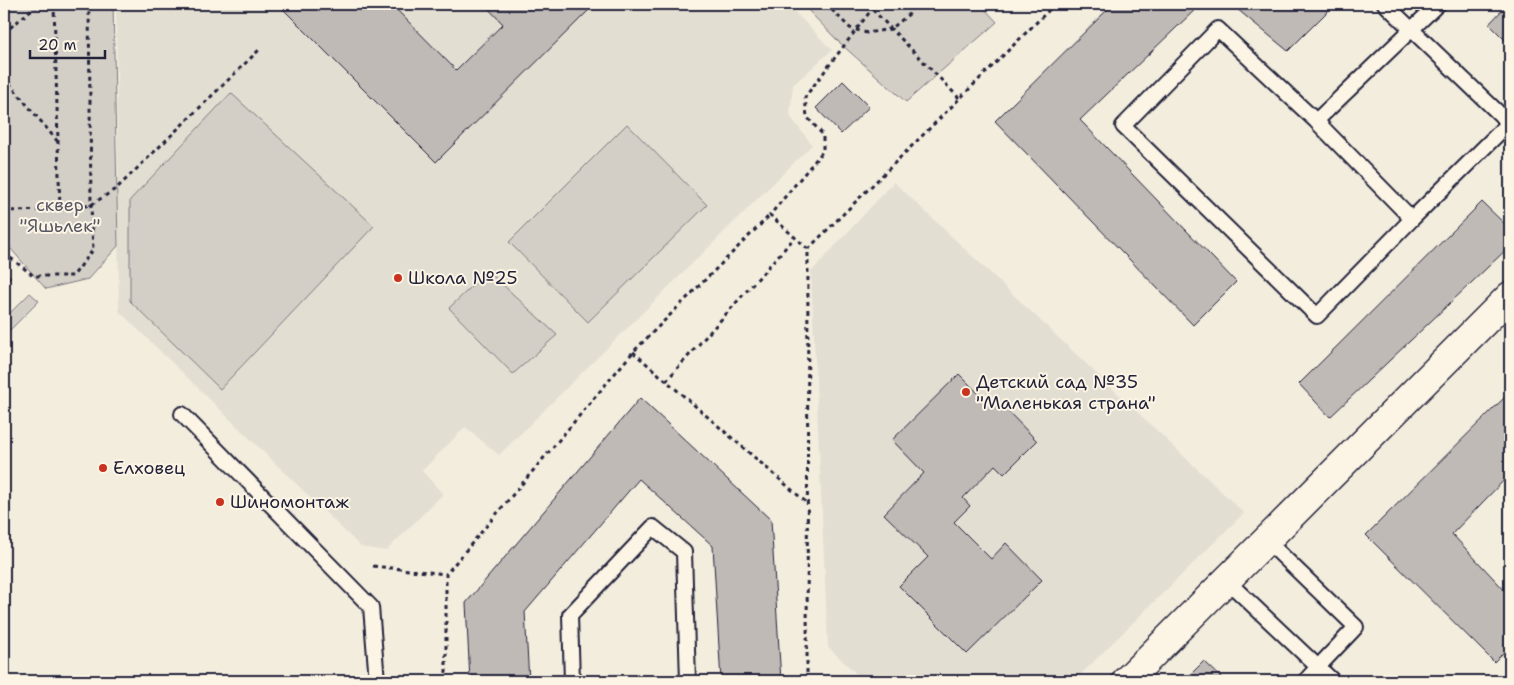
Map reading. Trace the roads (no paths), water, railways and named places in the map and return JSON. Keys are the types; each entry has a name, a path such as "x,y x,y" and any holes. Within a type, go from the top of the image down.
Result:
{"street":[{"path":"1126,681 1510,296"}],"lane":[{"path":"1385,4 1510,124 1317,316 1123,126 1218,29 1316,121 1412,220"},
{"path":"1316,121 1438,4"},
{"path":"182,414 371,607 377,681"},
{"path":"572,681 570,615 653,527 684,552 688,681"},
{"path":"1266,540 1356,627 1305,681"},
{"path":"1226,580 1333,681"}],"place":[{"name":"Школа №25","path":"398,278"},
{"name":"Детский сад №35 \"Маленькая страна\"","path":"966,392"},
{"name":"Елховец","path":"103,468"},
{"name":"Шиномонтаж","path":"220,502"}],"park label":[{"name":"сквер \"Яшьлек\"","path":"60,215"}]}
